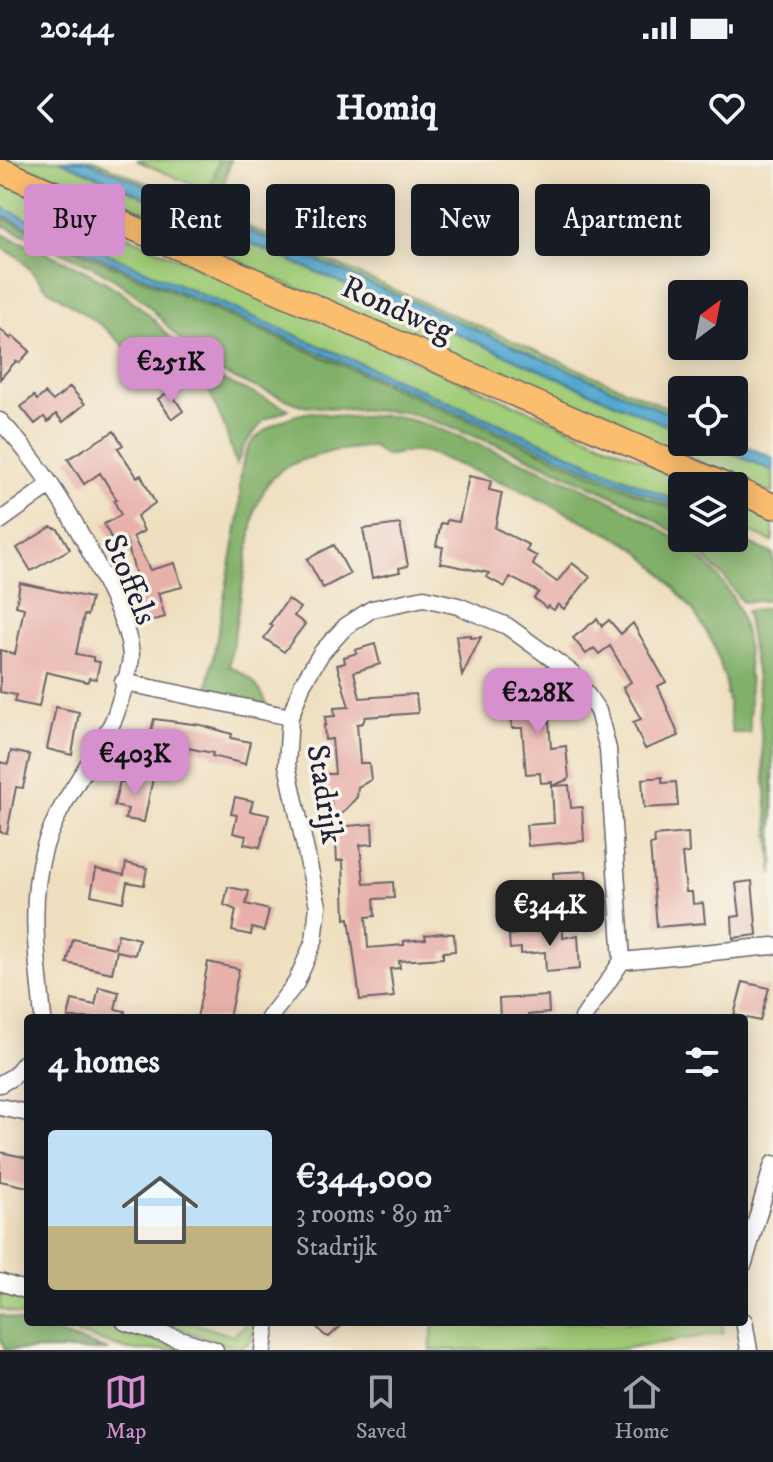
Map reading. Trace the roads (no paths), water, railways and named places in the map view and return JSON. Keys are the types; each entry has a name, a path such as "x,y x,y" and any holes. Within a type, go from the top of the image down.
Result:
{"main road":[{"name":"Rondweg","path":"0,170 694,472"},
{"path":"748,495 773,506"}],"street":[{"name":"Stoffels","path":"0,421 82,532 121,615 131,658 114,718 59,812 44,849 36,889 35,929 43,1014"},
{"path":"0,521 50,485"},
{"name":"Stadrijk","path":"272,1014 296,983 314,941 318,906 287,765 290,717 309,672 322,652 346,626 372,609 424,598 458,606 507,626 572,673 598,711 608,749 622,961"},
{"path":"123,682 290,717"},
{"path":"586,1014 622,961 773,946"},
{"path":"0,1084 14,1076 24,1064"},
{"path":"0,1107 24,1112"},
{"path":"748,1249 773,1164"},
{"path":"0,1282 24,1290"},
{"path":"138,1326 215,1350"},
{"path":"263,1350 266,1326"},
{"path":"745,1326 749,1350"}],"water":[{"path":"60,160 86,160 141,184 141,195 125,188 125,184 115,184"},
{"path":"0,207 24,217 24,224 0,214"},
{"path":"250,231 266,238 266,250 250,243"},
{"path":"97,256 113,256 668,497 668,503"},
{"path":"280,256 307,256 668,413 668,426"},
{"path":"748,447 773,458 773,471 738,456 748,456"}]}
